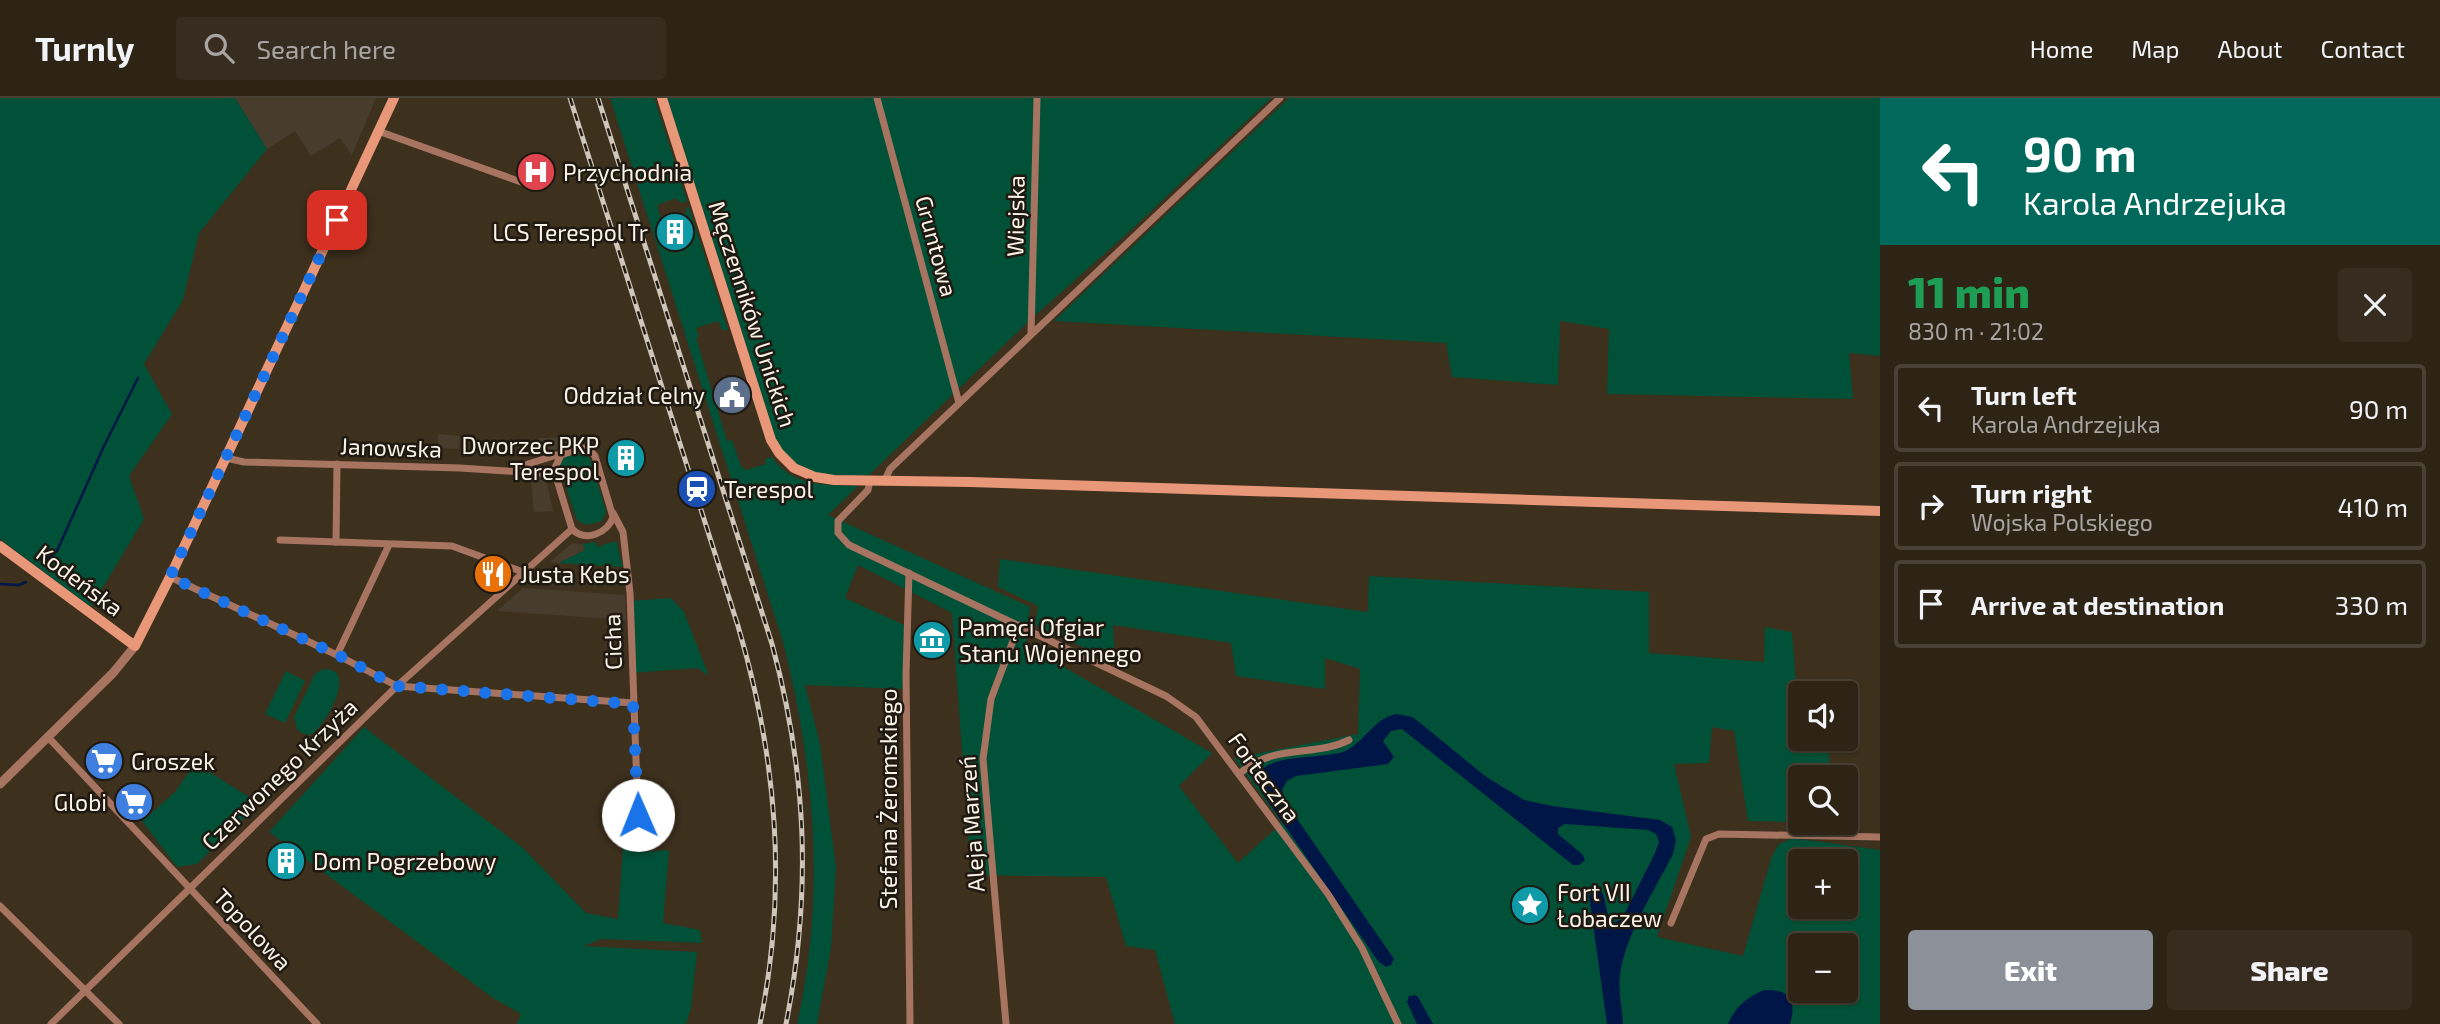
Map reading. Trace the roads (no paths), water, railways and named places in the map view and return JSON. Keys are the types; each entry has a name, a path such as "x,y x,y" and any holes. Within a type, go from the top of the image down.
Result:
{"main road":[{"path":"135,646 170,577 394,98"},
{"name":"Męczenników Unickich","path":"662,98 771,440 787,462 807,475 834,480 1880,511"},
{"name":"Kodeńska","path":"0,546 135,646"}],"street":[{"name":"Gruntowa","path":"877,98 959,403"},
{"name":"Wiejska","path":"1031,334 1037,98"},
{"path":"885,480 890,469 1280,98"},
{"path":"378,131 521,182"},
{"name":"Cicha","path":"565,453 586,448 593,453 613,513 623,532 630,593 638,815"},
{"path":"520,471 528,464 565,453"},
{"path":"565,453 556,462 555,474 572,529 582,536 602,531 611,523 613,513"},
{"name":"Janowska","path":"226,458 244,462 555,474"},
{"path":"335,542 337,464"},
{"name":"Forteczna","path":"867,480 868,490 838,521 838,533 849,545 1166,696 1196,717 1328,894 1362,948 1398,1024"},
{"name":"Czerwonego Krzyża","path":"51,1024 397,686 572,529"},
{"path":"280,540 452,546 523,572"},
{"path":"338,655 389,545"},
{"name":"Stefana Żeromskiego","path":"909,573 906,687 910,1024"},
{"path":"170,577 338,655 397,686 633,704"},
{"name":"Aleja Marzeń","path":"1006,1024 984,759 991,699 1019,625"},
{"path":"0,784 115,671 135,646"},
{"name":"Topolowa","path":"48,737 317,1024"},
{"path":"1240,774 1261,759 1286,752 1339,745 1349,740"},
{"path":"1671,923 1706,839 1718,834 1880,837"},
{"path":"0,906 119,1024"}],"water":[{"path":"1397,714 1412,717 1485,776 1524,800 1660,820 1672,827 1676,840 1673,854 1634,929 1623,960 1619,987 1623,1024 1607,1024 1589,896 1593,891 1599,890 1603,894 1609,919 1615,922 1622,919 1655,853 1659,842 1656,834 1648,830 1565,824 1558,828 1558,834 1583,855 1585,860 1579,865 1573,865 1402,729 1391,731 1383,741 1394,757 1388,764 1296,776 1287,781 1282,790 1286,803 1394,959 1391,965 1386,967 1378,961 1262,793 1258,780 1261,770 1271,764 1343,752 1382,720"},
{"path":"1764,990 1785,994 1788,1003 1792,1003 1790,1024 1728,1024 1734,1012 1752,996"},
{"path":"1416,995 1433,1024 1417,1024 1407,1002 1409,996"}],"waterway":[{"path":"44,562 57,551 138,378"},
{"path":"0,584 19,585 26,582"}],"railway":[{"path":"570,98 738,626 762,725 774,824 776,873 769,973 760,1024"},
{"path":"598,98 772,644 784,692 793,740 802,833 800,927 786,1024"}],"place":[{"name":"Przychodnia","path":"536,172"},
{"name":"LCS Terespol Tr","path":"675,232"},
{"name":"Oddział Celny","path":"732,395"},
{"name":"Dworzec PKP Terespol","path":"626,458"},
{"name":"Terespol","path":"697,489"},
{"name":"Justa Kebs","path":"493,574"},
{"name":"Pamęci Ofgiar Stanu Wojennego","path":"932,640"},
{"name":"Groszek","path":"104,761"},
{"name":"Globi","path":"134,802"},
{"name":"Dom Pogrzebowy","path":"286,861"},
{"name":"Fort VII Łobaczew","path":"1530,905"}]}
